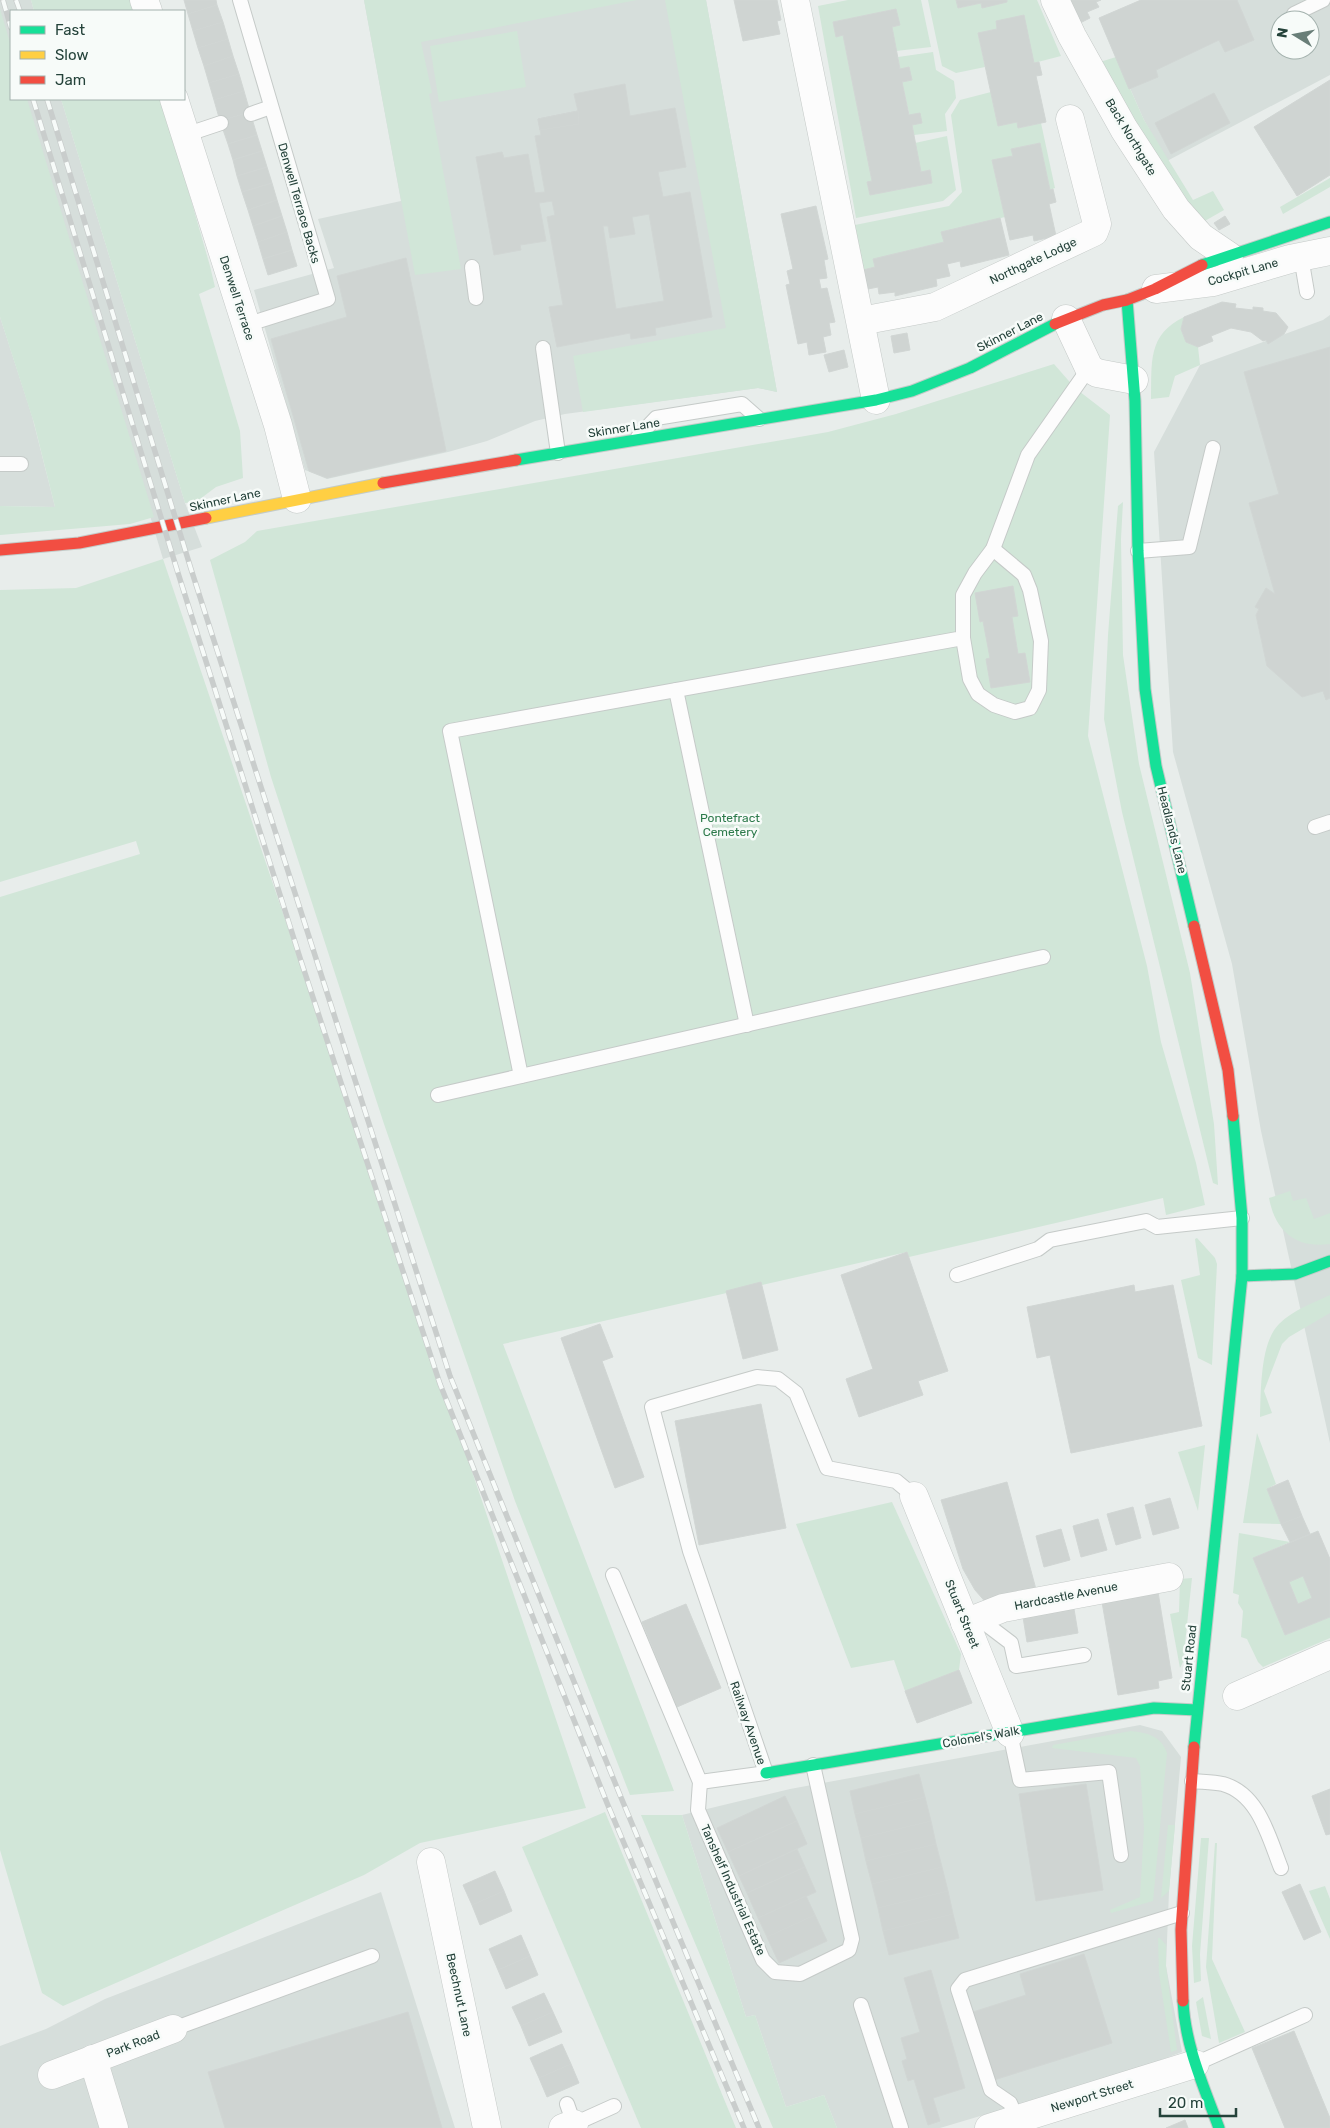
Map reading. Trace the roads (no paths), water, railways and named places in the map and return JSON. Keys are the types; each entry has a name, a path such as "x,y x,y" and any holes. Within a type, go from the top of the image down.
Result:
{"street":[{"path":"795,0 876,400"},
{"name":"Back Northgate","path":"1055,0 1072,36 1124,129 1176,209 1201,237 1230,256"},
{"name":"Denwell Terrace","path":"174,100 278,425 297,499"},
{"name":"Northgate Lodge","path":"861,321 935,307 1094,232 1097,224 1070,119"},
{"name":"Cockpit Lane","path":"1155,289 1213,282 1292,252 1330,222"},
{"name":"Cockpit Lane","path":"1230,256 1330,251"},
{"name":"Skinner Lane","path":"760,419 876,400 912,391 970,368 1066,319 1103,305 1127,300 1155,289 1197,267 1230,256"},
{"name":"Headlands Lane","path":"1127,300 1134,380 1138,551 1145,689 1154,750 1228,1070 1239,1166 1242,1218 1242,1276"},
{"path":"1066,319 1089,368 1097,373 1134,380"},
{"name":"Skinner Lane","path":"0,550 83,543 138,535 209,516 297,499 635,440"},
{"path":"1242,1276 1294,1274 1330,1262"},
{"name":"Stuart Road","path":"1219,2128 1195,2064 1184,2021 1181,1984 1182,1912 1198,1710 1231,1401 1242,1276"},
{"name":"Stuart Street","path":"914,1496 971,1620 1010,1732"},
{"name":"Hardcastle Avenue","path":"971,1620 1003,1608 1169,1577"},
{"path":"1250,1682 1330,1655"},
{"name":"Colonel's Walk","path":"766,1773 1154,1708 1198,1710"},
{"name":"Beechnut Lane","path":"431,1862 487,2128"},
{"name":"Park Road","path":"52,2075 173,2029"},
{"name":"Park Road","path":"94,2060 114,2128"},
{"name":"Newport Street","path":"989,2128 1017,2119 1047,2119 1195,2064"}],"lane":[{"name":"Denwell Terrace Backs","path":"240,0 328,299 246,325"},
{"path":"1302,10 1323,0"},
{"path":"251,114 271,107"},
{"path":"185,135 221,123"},
{"path":"1274,224 1292,252 1307,292"},
{"path":"472,267 476,298"},
{"path":"543,348 558,453"},
{"path":"993,549 1024,575 1030,590 1041,641 1039,690 1030,708 1015,712 994,705 978,694 970,679 963,638 964,595 975,574 993,549 1028,455 1089,368"},
{"path":"635,440 656,418 742,404 760,419"},
{"path":"1138,551 1189,547 1213,448"},
{"path":"0,464 20,464"},
{"path":"521,1076 450,731 963,638"},
{"path":"676,690 747,1025"},
{"path":"1315,827 1330,822"},
{"path":"438,1095 1043,957"},
{"path":"957,1276 1038,1249 1050,1240 1146,1221 1157,1227 1242,1218"},
{"name":"Railway Avenue","path":"766,1773 690,1551 652,1407 757,1377 778,1379 796,1393 827,1468 896,1481 914,1496"},
{"path":"613,1575 700,1782 766,1773"},
{"path":"971,1620 1011,1643 1016,1666 1084,1655"},
{"path":"1010,1732 1020,1780 1109,1772 1121,1855"},
{"name":"Tanshelf Industrial Estate","path":"700,1782 698,1810 763,1960 775,1972 800,1974 849,1950 852,1939 813,1766"},
{"path":"1192,1781 1223,1784 1232,1788 1253,1806 1262,1819 1281,1868"},
{"path":"1017,2119 1010,2103 990,2090 958,1988 965,1980 1182,1912"},
{"path":"173,2029 372,1956"},
{"path":"861,2005 901,2128"},
{"path":"1195,2064 1305,2015"},
{"path":"568,2119 614,2106"}],"railway":[{"path":"3,0 10,24"},
{"path":"16,0 20,10"},
{"path":"33,100 178,573 301,961 440,1384 607,1803 744,2128"},
{"path":"47,100 191,569 450,1376 620,1795 759,2128"}],"park label":[{"name":"Pontefract Cemetery","path":"730,825"}]}
